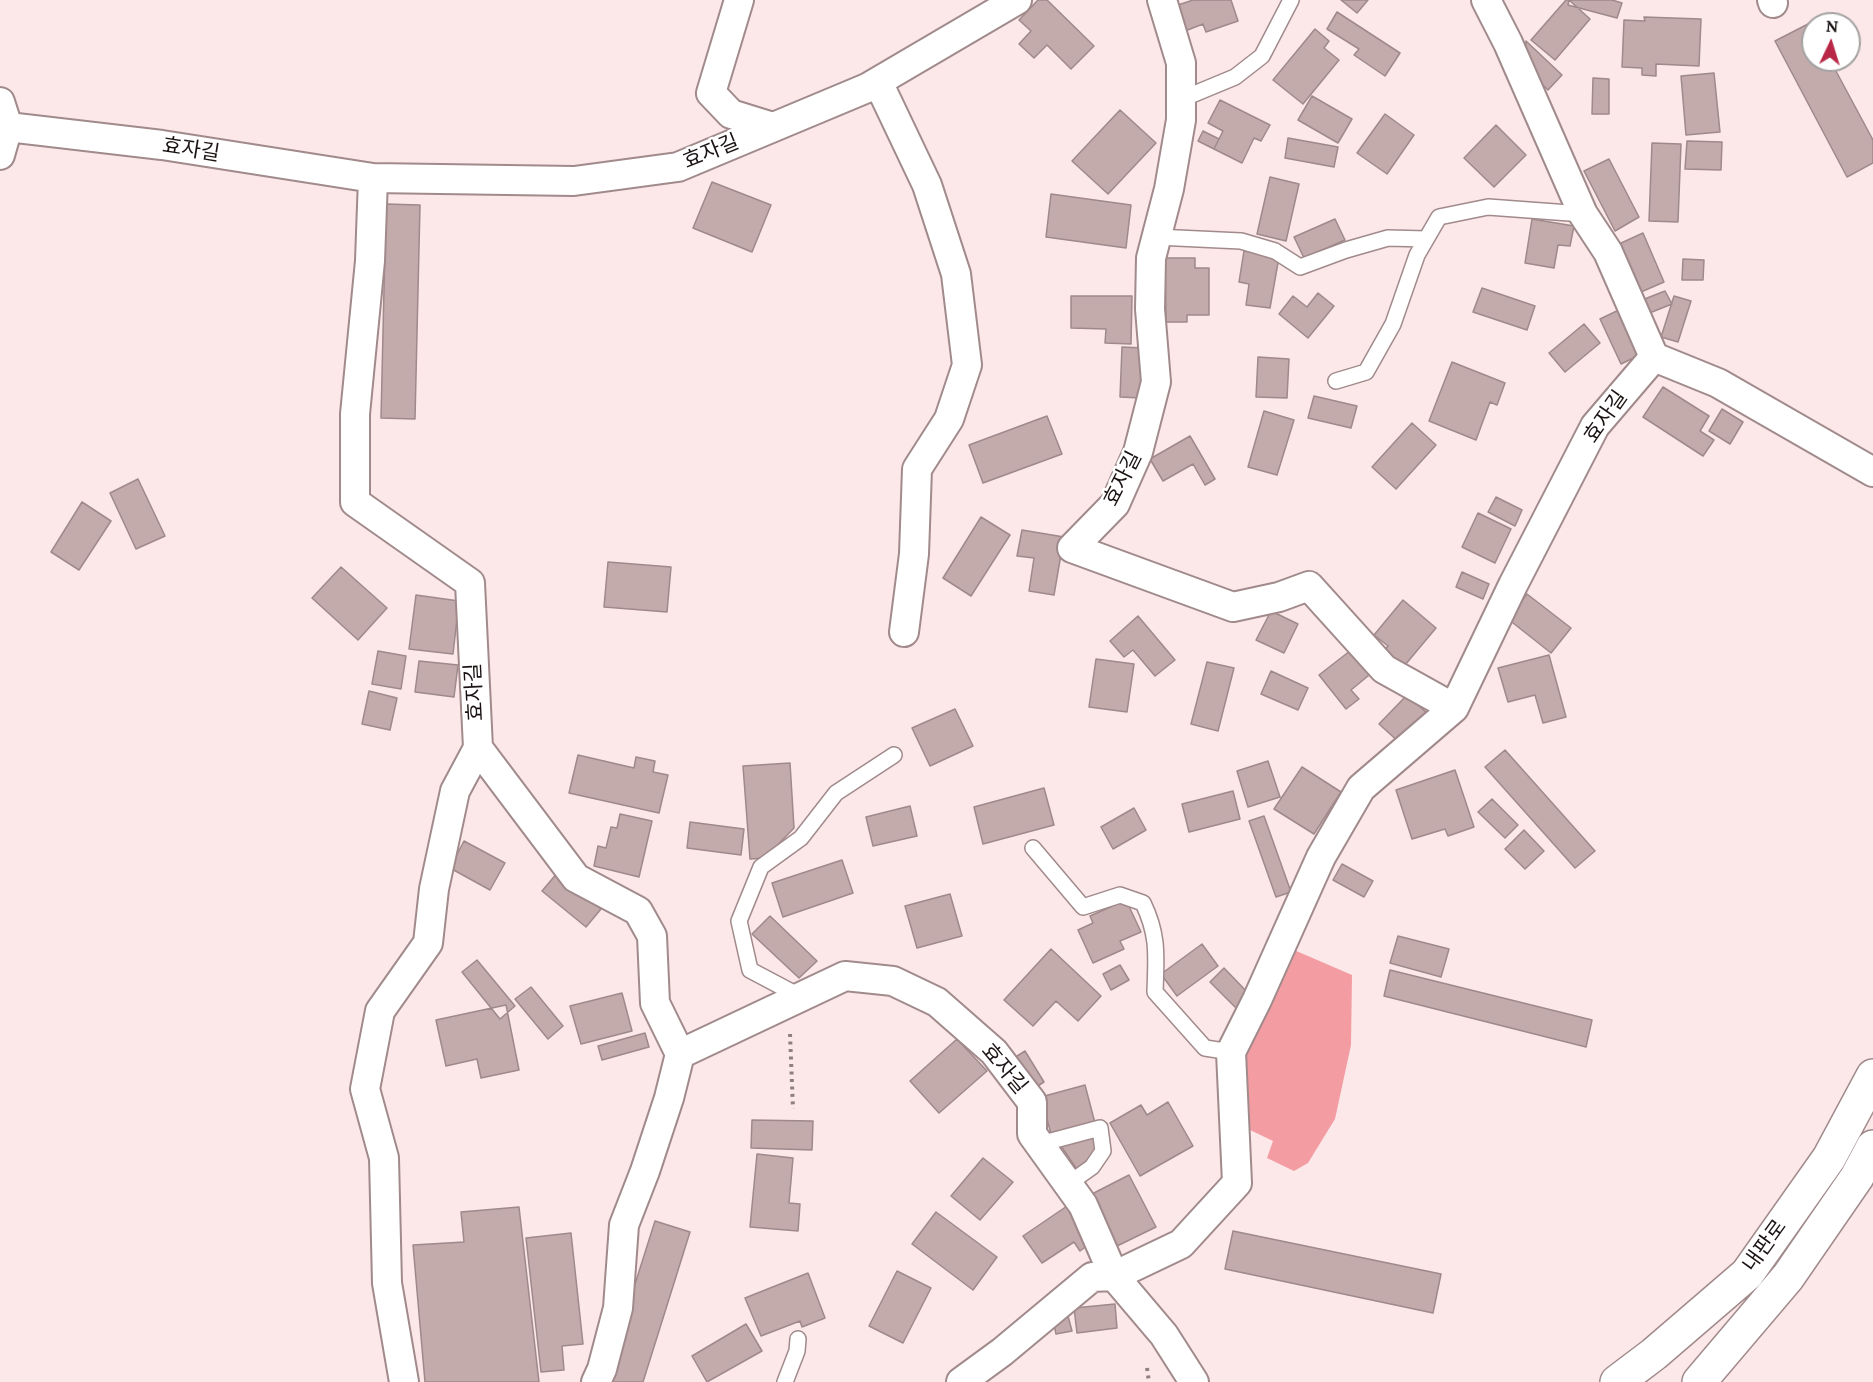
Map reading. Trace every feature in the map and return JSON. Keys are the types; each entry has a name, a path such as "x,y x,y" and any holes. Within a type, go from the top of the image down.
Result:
{"street":[{"path":"739,0 711,93 731,114 773,127"},
{"name":"효자길","path":"0,155 4,115 162,145 372,178 574,181 678,167 867,88 1017,0"},
{"name":"효자길","path":"1162,0 1181,63 1182,99 1177,143 1151,258 1150,309 1156,382 1138,453 1115,504 1072,548 1233,607 1279,597 1309,586 1384,669 1454,708"},
{"path":"1486,0 1508,43 1583,214 1608,252 1654,357 1718,383 1873,472"},
{"path":"878,82 927,184 956,274 967,365 949,419 917,469 914,554 904,632"},
{"name":"효자길","path":"372,178 370,261 355,414 355,502 470,583 478,748 576,878 638,911 652,936 656,1003 680,1054 845,976 893,981 937,1002 994,1052 1032,1102 1032,1134 1083,1205 1114,1276"},
{"name":"효자길","path":"961,1382 1002,1352 1092,1277 1114,1276 1181,1244 1237,1183 1231,1052 1257,1000 1321,857 1361,788 1454,708 1513,585 1595,426 1654,357"},
{"path":"404,1382 387,1283 384,1158 365,1089 380,1011 428,943 434,889 455,791 478,748"},
{"path":"596,1382 602,1369 618,1308 624,1225 669,1098 680,1054"},
{"name":"내판로","path":"1617,1382 1654,1354 1747,1274 1829,1158 1873,1076"},
{"name":"내판로","path":"1699,1382 1788,1277 1857,1177 1873,1147"},
{"path":"1114,1276 1164,1335 1194,1382"}],"lane":[{"path":"1182,99 1235,77 1262,56 1291,0"},
{"path":"1336,381 1366,372 1393,324 1417,255 1439,217 1488,207 1583,214"},
{"path":"1156,237 1241,242 1275,251 1300,267 1388,238 1426,239"},
{"path":"795,1000 750,970 739,921 761,867 801,838 836,793 894,754"},
{"path":"1033,848 1083,907 1120,895 1143,903 1157,942 1155,992 1205,1048 1231,1052"},
{"path":"1040,1144 1100,1128 1102,1151 1092,1167 1068,1184"},
{"path":"785,1382 798,1339"}],"path":[{"path":"793,1109 795,1000"}],"shaded area":[{"path":"1294,950 1352,975 1351,1045 1335,1119 1308,1163 1294,1171 1267,1158 1273,1141 1248,1129 1244,1050"}],"building":[{"path":"1038,0 1047,0 1094,46 1071,69 1047,45 1034,58 1019,44 1031,31 1019,20"},
{"path":"1193,0 1231,0 1238,21 1206,32 1203,24 1185,31 1175,6"},
{"path":"1341,0 1368,0 1357,13"},
{"path":"1566,0 1569,0 1590,19 1555,60 1531,40"},
{"path":"1569,0 1612,0 1622,3 1617,18 1568,5"},
{"path":"1337,12 1400,53 1385,76 1354,55 1359,49 1327,29"},
{"path":"1644,17 1701,19 1699,66 1656,64 1656,76 1642,75 1642,68 1622,67 1624,20 1645,21"},
{"path":"1801,28 1801,72 1836,72 1873,140 1873,163 1847,177 1775,41"},
{"path":"1315,29 1329,41 1324,48 1339,60 1303,104 1273,80"},
{"path":"1526,41 1562,75 1548,90 1524,67"},
{"path":"1714,73 1720,132 1686,135 1681,76"},
{"path":"1593,78 1609,79 1609,114 1592,114"},
{"path":"1312,96 1352,119 1338,143 1298,120"},
{"path":"1220,100 1270,125 1261,141 1254,138 1242,163 1214,149 1223,131 1208,123"},
{"path":"1120,110 1156,143 1108,194 1072,161"},
{"path":"1385,114 1414,135 1387,174 1357,153"},
{"path":"1496,125 1526,155 1494,187 1464,158"},
{"path":"1203,131 1219,139 1214,149 1198,141"},
{"path":"1288,138 1338,147 1334,167 1285,158"},
{"path":"1687,141 1722,142 1721,170 1685,169"},
{"path":"1652,143 1681,144 1678,222 1649,221"},
{"path":"1609,159 1639,217 1615,231 1584,171"},
{"path":"1270,177 1299,184 1286,241 1257,234"},
{"path":"712,182 771,205 752,252 693,228"},
{"path":"1051,194 1131,205 1126,248 1046,237"},
{"path":"386,204 420,205 415,419 381,418"},
{"path":"1335,219 1345,240 1304,258 1294,237"},
{"path":"1532,219 1574,226 1570,246 1558,245 1554,268 1525,263"},
{"path":"1643,233 1664,282 1641,292 1619,244"},
{"path":"1244,251 1279,257 1270,308 1246,305 1249,284 1239,282"},
{"path":"1165,258 1195,258 1195,268 1209,268 1209,315 1187,315 1187,322 1166,322"},
{"path":"1683,259 1704,260 1703,280 1682,280"},
{"path":"1482,288 1535,306 1527,330 1473,312"},
{"path":"1665,291 1672,304 1647,314 1642,300"},
{"path":"1318,293 1334,306 1308,338 1279,314 1293,296 1307,307"},
{"path":"1071,296 1132,296 1131,344 1105,343 1106,329 1071,328"},
{"path":"1674,296 1691,301 1678,342 1661,337"},
{"path":"1623,308 1644,353 1621,364 1600,319"},
{"path":"1584,324 1600,343 1565,372 1549,353"},
{"path":"1122,347 1143,348 1141,398 1120,397"},
{"path":"1258,357 1289,359 1287,398 1256,397"},
{"path":"1452,362 1505,383 1497,405 1490,402 1476,440 1429,421"},
{"path":"1663,387 1709,416 1700,431 1714,440 1703,456 1643,417"},
{"path":"1314,396 1357,406 1351,428 1308,418"},
{"path":"1722,409 1743,422 1730,444 1709,431"},
{"path":"1264,411 1294,420 1277,475 1248,467"},
{"path":"1047,416 1062,454 983,483 969,445"},
{"path":"1412,423 1436,445 1396,489 1372,467"},
{"path":"1190,436 1215,479 1205,485 1193,464 1163,481 1150,459"},
{"path":"138,479 165,536 136,549 110,493"},
{"path":"1496,497 1522,510 1515,526 1488,512"},
{"path":"82,502 111,521 79,570 51,552"},
{"path":"1478,513 1511,529 1495,563 1462,547"},
{"path":"981,517 1010,535 971,596 943,578"},
{"path":"1022,530 1064,537 1054,595 1029,591 1034,558 1017,556"},
{"path":"608,562 671,567 667,612 604,607"},
{"path":"341,567 387,608 358,640 312,598"},
{"path":"1462,572 1489,584 1483,599 1456,587"},
{"path":"1527,594 1571,628 1551,653 1508,619"},
{"path":"416,595 459,601 453,654 409,649"},
{"path":"1403,600 1436,628 1400,671 1381,655 1388,646 1374,635"},
{"path":"1271,611 1298,624 1284,653 1256,640"},
{"path":"1138,616 1175,660 1155,676 1133,650 1124,657 1110,641"},
{"path":"1355,647 1374,671 1351,690 1359,699 1346,709 1319,675"},
{"path":"378,651 406,656 401,689 372,684"},
{"path":"1549,655 1566,717 1543,723 1535,695 1508,702 1498,668"},
{"path":"1096,659 1134,664 1127,712 1089,707"},
{"path":"419,661 458,665 454,697 415,692"},
{"path":"1207,662 1234,668 1218,731 1191,724"},
{"path":"1271,671 1308,688 1298,710 1261,694"},
{"path":"369,691 397,698 390,730 362,724"},
{"path":"1407,695 1428,714 1401,744 1379,724"},
{"path":"955,709 973,746 930,766 912,728"},
{"path":"1505,750 1595,851 1575,868 1485,767"},
{"path":"578,755 634,768 636,757 655,761 653,772 668,775 659,813 569,793"},
{"path":"1268,761 1280,797 1248,807 1237,771"},
{"path":"790,763 794,828 765,858 750,859 743,766"},
{"path":"1302,767 1341,792 1314,834 1274,809"},
{"path":"1455,770 1474,827 1448,836 1445,829 1412,839 1396,790"},
{"path":"1044,788 1054,825 983,844 974,807"},
{"path":"1233,791 1240,819 1189,832 1182,804"},
{"path":"1492,799 1518,825 1505,838 1478,812"},
{"path":"910,806 917,836 873,846 866,817"},
{"path":"1134,808 1146,830 1113,849 1101,827"},
{"path":"620,814 652,821 639,877 594,866 598,846 606,848 611,827 617,828"},
{"path":"1264,816 1291,892 1276,897 1249,821"},
{"path":"690,822 744,829 741,855 687,848"},
{"path":"1524,830 1544,851 1525,869 1505,849"},
{"path":"464,841 505,863 490,890 450,868"},
{"path":"842,860 853,893 783,917 772,883"},
{"path":"1342,864 1373,881 1364,897 1333,880"},
{"path":"558,872 601,909 586,927 542,891"},
{"path":"950,894 962,936 917,948 905,906"},
{"path":"1126,900 1141,932 1120,941 1124,949 1093,963 1078,930 1093,923 1090,916"},
{"path":"770,916 817,961 799,978 752,934"},
{"path":"1398,936 1449,949 1441,977 1390,963"},
{"path":"1202,944 1218,966 1177,996 1161,974"},
{"path":"1051,949 1101,996 1078,1021 1056,1001 1033,1026 1004,1000"},
{"path":"477,960 515,1006 500,1019 462,972"},
{"path":"1120,965 1129,980 1111,990 1103,974"},
{"path":"1224,968 1250,995 1236,1008 1210,982"},
{"path":"1390,970 1592,1020 1586,1047 1384,996"},
{"path":"531,987 563,1026 548,1039 515,999"},
{"path":"622,993 632,1031 581,1044 570,1006"},
{"path":"506,1005 519,1070 481,1078 477,1059 446,1066 436,1020"},
{"path":"645,1033 649,1047 602,1060 598,1046"},
{"path":"957,1039 987,1071 939,1113 910,1081"},
{"path":"1025,1051 1044,1082 1033,1089 1014,1058"},
{"path":"1085,1085 1095,1123 1051,1134 1041,1097"},
{"path":"1168,1102 1193,1146 1140,1176 1110,1123 1141,1105 1147,1115"},
{"path":"752,1120 813,1121 812,1150 751,1148"},
{"path":"1097,1133 1099,1147 1092,1161 1078,1171 1061,1146"},
{"path":"757,1154 793,1158 789,1203 800,1204 798,1231 750,1227"},
{"path":"983,1158 1013,1182 980,1220 951,1196"},
{"path":"1129,1175 1156,1227 1115,1247 1090,1195"},
{"path":"1070,1204 1095,1240 1080,1251 1074,1242 1042,1263 1023,1236"},
{"path":"519,1207 539,1382 425,1382 413,1245 464,1242 461,1212"},
{"path":"936,1212 997,1257 973,1290 912,1244"},
{"path":"655,1221 690,1232 643,1382 604,1382"},
{"path":"1233,1231 1441,1274 1433,1313 1225,1269"},
{"path":"571,1233 583,1344 562,1346 564,1370 541,1372 526,1238"},
{"path":"897,1271 931,1288 903,1343 869,1326"},
{"path":"808,1273 825,1318 802,1327 800,1321 761,1336 745,1298"},
{"path":"1115,1304 1117,1328 1077,1333 1074,1308"},
{"path":"1068,1316 1072,1331 1056,1334 1053,1319"},
{"path":"746,1324 762,1351 707,1382 692,1356"}]}
